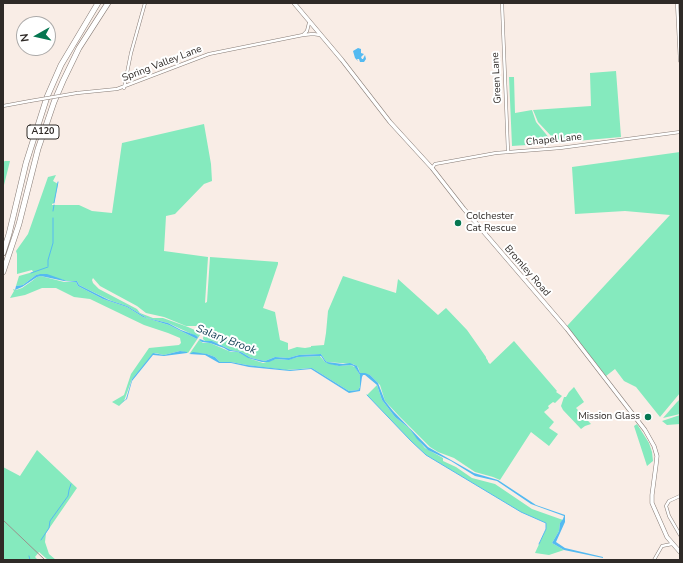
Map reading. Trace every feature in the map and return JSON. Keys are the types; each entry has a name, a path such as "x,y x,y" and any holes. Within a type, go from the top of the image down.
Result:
{"highway":[{"name":"A120","path":"3,253 26,163 48,97 62,65 98,3"},
{"name":"A120","path":"3,272 19,224 38,149 54,102 79,48 108,3"}],"street":[{"path":"124,88 131,53 145,3"},
{"name":"Bromley Road","path":"294,3 342,60 390,122 432,168 464,209 567,329 645,430 654,446 656,456 652,503 664,530 672,544 680,552"},
{"name":"Green Lane","path":"502,3 508,152"},
{"path":"677,3 680,61"},
{"path":"303,35 307,31 309,22"},
{"name":"Spring Valley Lane","path":"3,106 77,93 124,88 209,54 303,35 320,35"},
{"name":"Chapel Lane","path":"432,168 435,164 508,152 574,146 680,132"},
{"path":"680,496 669,501 666,506 669,516 680,535"},
{"path":"654,560 662,546 672,544"}],"green space":[{"path":"616,71 621,137 554,143 552,137 538,122 533,110 591,106 590,73"},
{"path":"509,77 514,77 515,113 532,110 536,122 552,143 542,141 541,144 512,146"},
{"path":"204,124 211,164 212,181 204,184 175,214 166,216 164,251 208,257 205,303 207,302 210,257 278,262 263,308 275,312 280,340 288,343 288,350 297,347 305,348 324,345 328,311 343,276 396,293 398,279 438,315 446,308 467,330 490,364 514,341 557,391 556,392 562,396 555,403 553,402 548,406 549,408 544,412 554,422 549,428 558,434 549,446 531,432 500,480 475,472 454,458 438,452 430,447 385,401 380,385 370,375 360,373 358,367 353,364 327,362 321,354 299,355 288,358 275,357 265,361 251,358 241,352 231,350 212,341 205,341 203,339 204,329 200,326 186,326 164,317 146,313 137,306 100,286 93,278 93,283 99,289 137,309 140,313 153,318 163,318 188,327 199,332 200,335 188,353 180,351 164,355 155,353 152,355 132,379 124,401 119,406 112,402 124,395 131,374 149,348 179,345 181,343 180,338 144,325 90,299 74,297 56,288 42,288 25,295 10,298 14,291 13,289 16,290 22,288 37,277 41,276 64,282 76,282 78,286 103,299 127,307 143,317 169,325 197,339 198,337 168,323 147,318 127,306 112,301 79,285 77,281 67,281 42,274 36,275 23,285 16,286 19,276 33,272 32,270 17,274 16,251 28,234 48,177 56,175 53,181 58,184 54,203 52,205 79,205 92,211 112,213 122,143"},
{"path":"680,152 680,393 660,417 636,387 624,381 615,369 606,376 567,326 670,215 625,211 575,214 572,167"},
{"path":"10,161 3,189 3,162"},
{"path":"199,340 203,343 210,343 231,352 238,352 263,363 276,359 288,360 298,357 320,356 325,362 339,366 350,365 355,367 360,375 360,387 358,390 349,391 312,368 286,370 231,362 220,362 215,357 207,354 190,353"},
{"path":"377,385 382,400 395,417 409,428 425,448 443,458 443,461 456,467 472,478 495,484 532,509 563,520 560,523 559,531 552,543 564,550 549,555 535,553 546,529 546,523 521,512 426,455 367,395"},
{"path":"574,387 584,402 576,408 591,424 581,429 561,406 564,397 566,397"},
{"path":"680,399 680,414 663,418 677,402"},
{"path":"680,415 680,424 667,425 662,421"},
{"path":"637,424 649,443 652,452 653,461 647,466 634,426"},
{"path":"37,450 77,488 46,533 45,542 49,554 56,560 48,560 39,552 35,557 38,560 3,560 3,467 20,476"}],"water":[{"path":"358,48 361,49 361,53 364,54 361,57 362,59 365,55 366,59 364,62 360,62 359,59 357,59 358,61 355,58 353,51"},
{"path":"47,274 67,281 77,281 79,285 109,300 127,306 147,318 168,323 198,337 197,339 169,325 143,317 127,307 103,299 78,286 76,282 64,281 41,276 15,290 16,286 23,285 36,275"},
{"path":"199,340 212,341 231,350 241,352 251,358 265,361 275,357 288,358 299,355 321,354 327,362 343,364 350,363 357,366 360,373 370,375 378,383 385,401 428,447 474,473 498,480 536,505 565,515 565,522 556,542 565,548 603,558 564,550 552,543 559,531 560,523 564,516 531,504 497,481 475,476 451,461 428,450 409,428 395,417 382,400 377,385 365,375 362,377 360,391 349,393 311,369 290,371 249,367 231,363 219,363 205,355 189,354 193,352 207,354 215,357 220,362 231,362 289,370 312,368 349,391 358,390 360,387 360,375 354,366 329,364 325,362 321,356 298,357 289,360 276,359 269,362 262,362 248,358 238,352 229,351 210,343 202,342"},
{"path":"180,351 187,353 164,356 153,355 132,381 127,399 119,405 126,399 132,379 153,353 164,355"}],"waterway":[{"path":"54,203 58,182"},
{"path":"53,211 54,205"},
{"path":"48,266 48,260 53,243 53,218"},
{"path":"31,273 48,267"},
{"path":"367,395 426,455 521,512 546,523 546,529 539,544"},
{"path":"41,540 49,528 50,521 68,496 71,484"},
{"path":"29,556 30,560"}],"railway":[{"path":"3,520 45,560"}],"place":[{"name":"Colchester Cat Rescue","path":"458,223"},
{"name":"Mission Glass","path":"648,417"}],"water label":[{"name":"Salary Brook","path":"226,340"}]}
